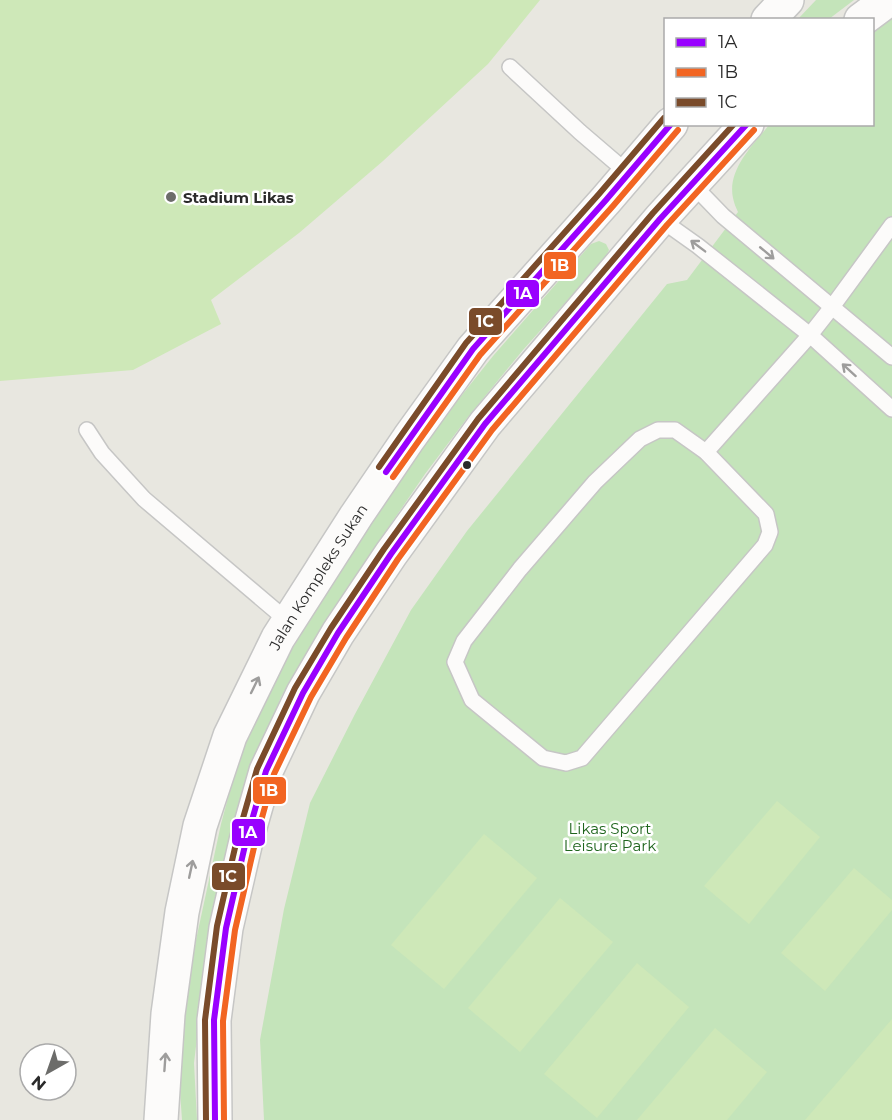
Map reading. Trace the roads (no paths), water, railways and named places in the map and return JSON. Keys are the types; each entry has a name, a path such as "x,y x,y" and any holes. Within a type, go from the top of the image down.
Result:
{"main road":[{"path":"770,18 787,0"},
{"path":"864,18 888,0"},
{"name":"Jalan Kompleks Sukan","path":"161,1120 169,1003 182,912 200,826 230,736 278,638 356,516 473,349 669,126"},
{"path":"215,1120 214,1020 226,928 246,841 266,771 303,693 338,633 391,554 485,424 660,219 745,126"}],"lane":[{"path":"510,67 629,174"},
{"path":"693,185 723,216 892,357"},
{"path":"660,219 698,246 810,335 892,409"},
{"path":"706,452 810,335 889,235"},
{"path":"675,429 706,452 766,514 770,532 765,545 582,758 566,763 543,758 472,700 455,662 464,640 520,569 595,482 640,439 658,430 675,429"},
{"path":"87,430 102,453 144,499 289,622"}],"place":[{"name":"Stadium Likas","path":"171,197"}],"park label":[{"name":"Likas Sport Leisure Park","path":"610,836"}]}
